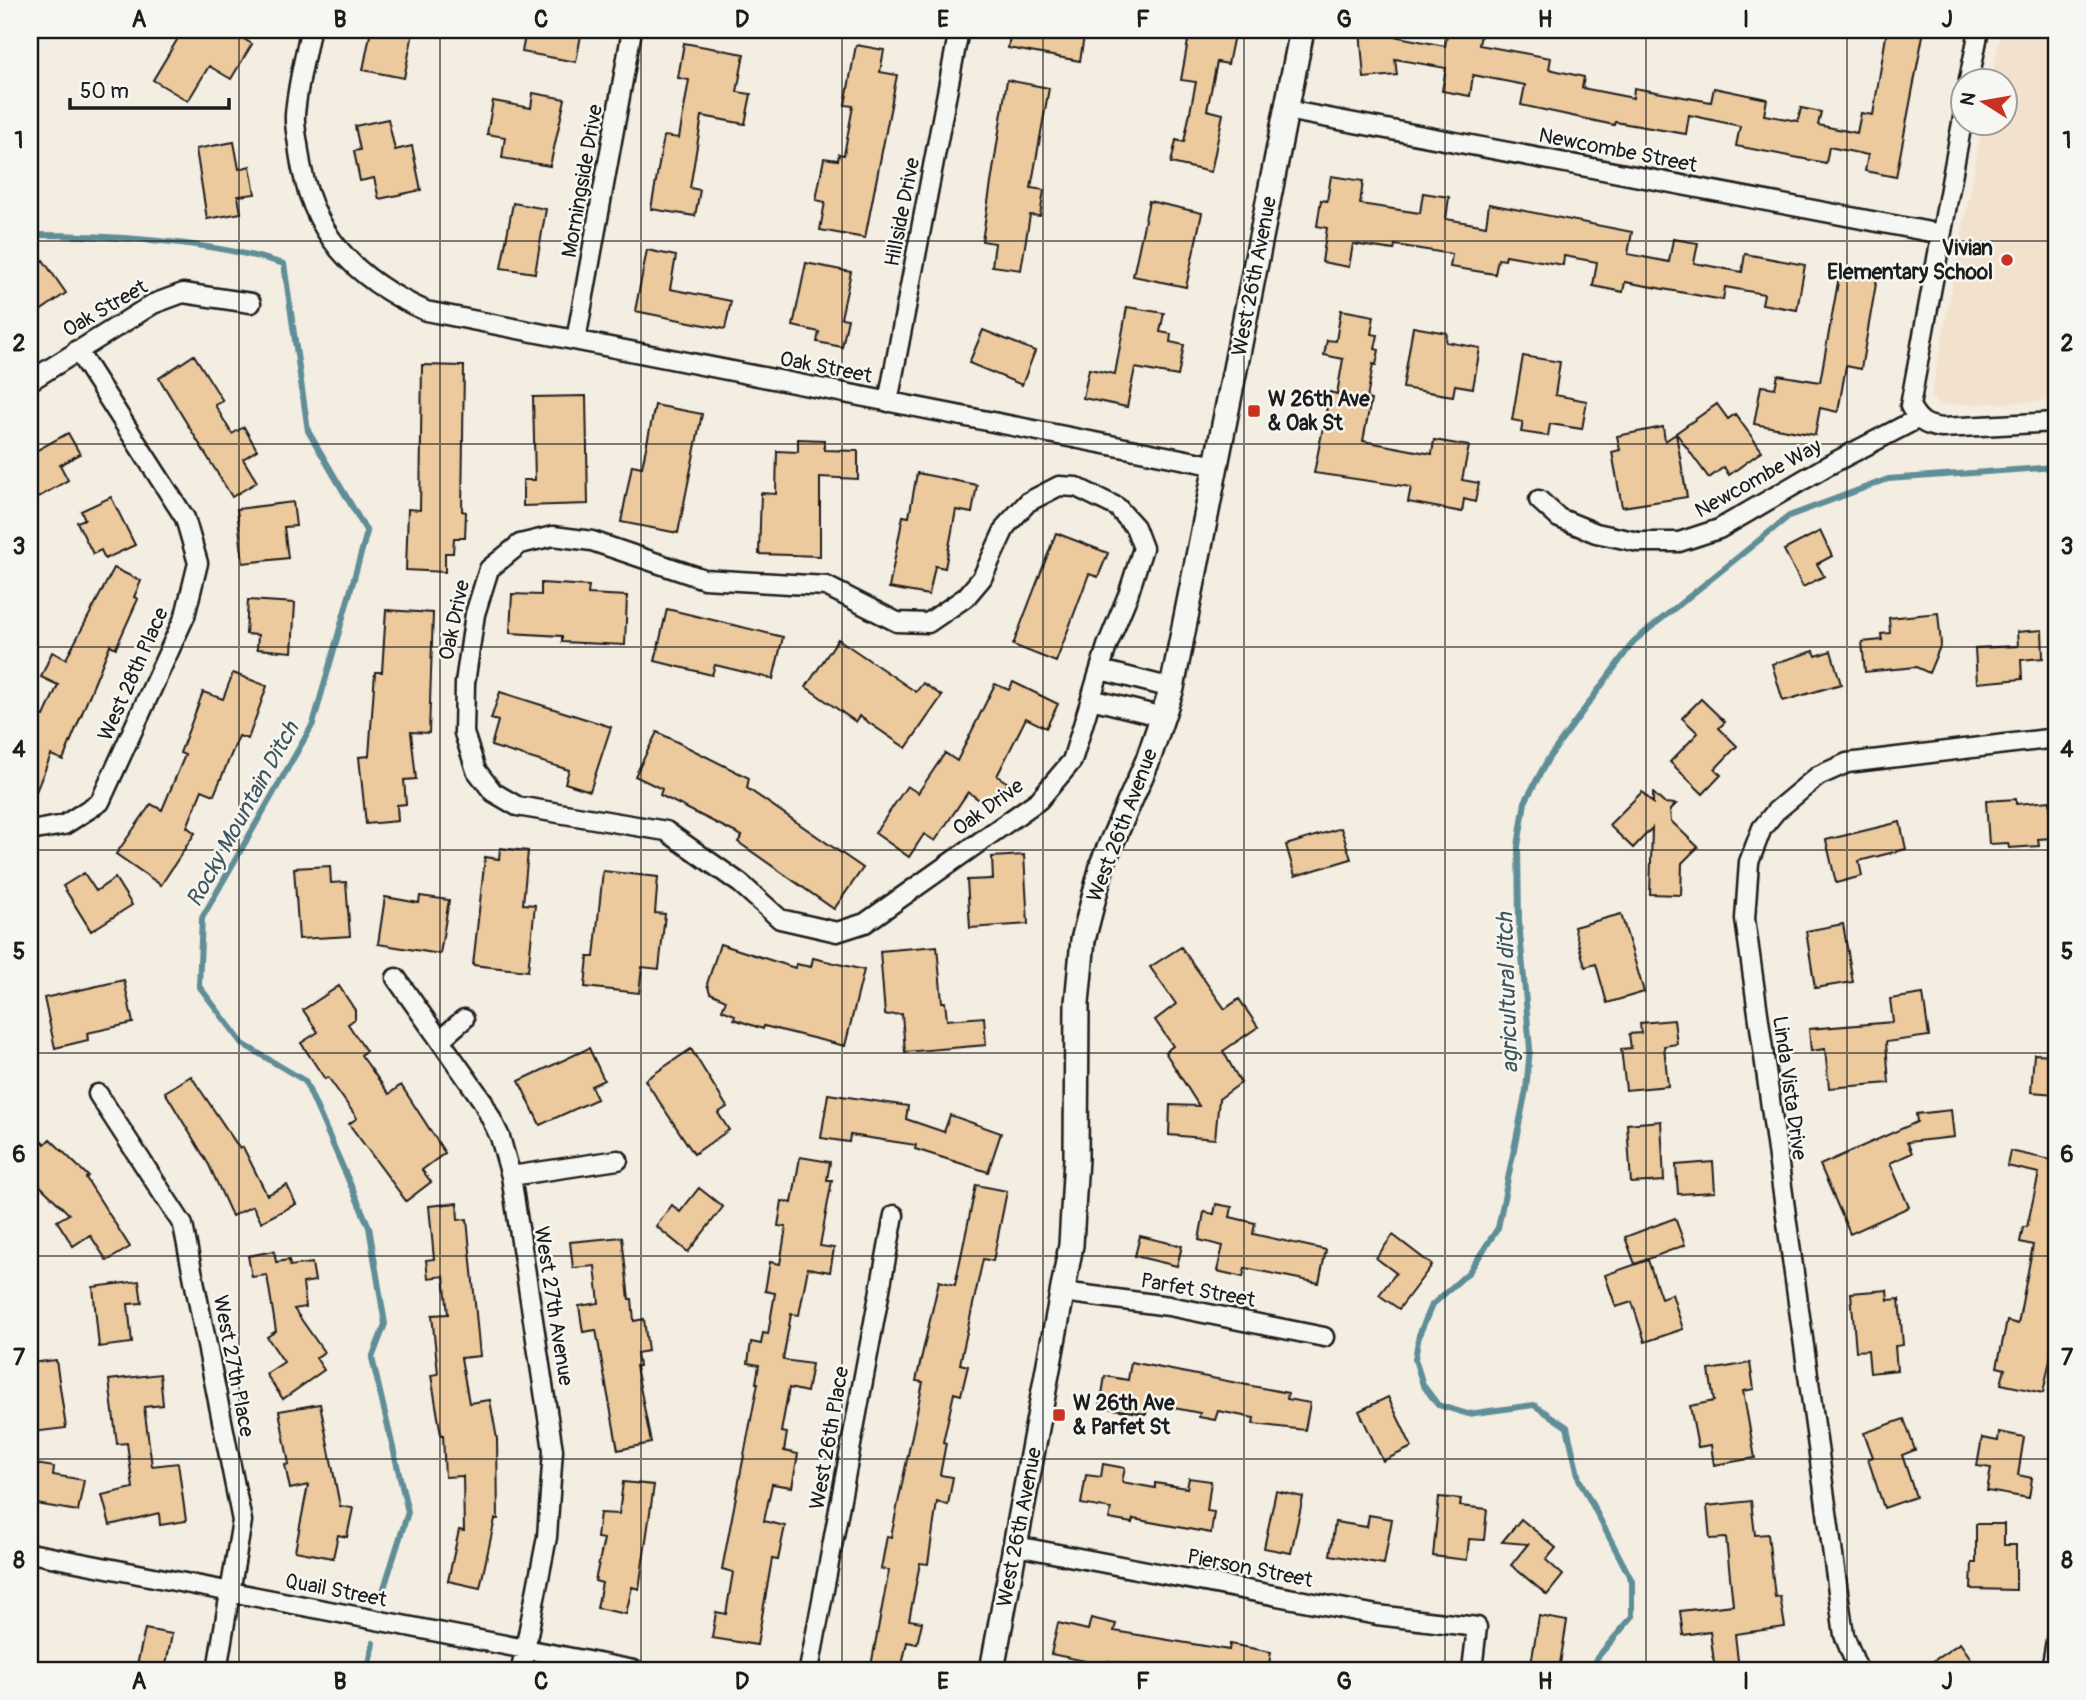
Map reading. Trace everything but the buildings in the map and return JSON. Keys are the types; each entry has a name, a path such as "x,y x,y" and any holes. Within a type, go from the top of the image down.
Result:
{"street":[{"name":"Oak Street","path":"310,30 295,117 302,175 320,223 339,251 365,277 390,295 426,311 1217,466"},
{"name":"Morningside Drive","path":"576,340 632,30"},
{"name":"Hillside Drive","path":"888,402 959,30"},
{"name":"West 26th Avenue","path":"992,1670 1063,1292 1074,1203 1077,1003 1083,940 1103,862 1163,717 1172,688 1302,30"},
{"path":"1972,66 1979,30"},
{"name":"Newcombe Street","path":"1286,110 1941,234"},
{"path":"1959,136 1911,388 1910,406 1917,419 1928,426 1942,428 2056,422"},
{"name":"Oak Street","path":"30,381 153,304 183,293 251,303"},
{"name":"West 28th Place","path":"30,831 64,825 100,802 186,616 198,564 185,518 77,350"},
{"name":"Newcombe Way","path":"1539,499 1559,517 1595,533 1648,543 1679,542 1719,529 1827,466 1917,419"},
{"name":"Oak Drive","path":"1059,485 1076,487 1117,507 1135,527 1143,548 1128,595 1107,646 1101,670 1072,761 1039,800 865,923 837,932 780,919 741,884 666,831 517,806 493,792 476,770 464,733 465,683 475,614 489,569 520,544 553,536 592,541 704,579 826,586 897,622 928,623 967,597 982,578 1006,526 1028,502 1059,485"},
{"path":"1101,670 1172,688"},
{"path":"1091,699 1163,717"},
{"name":"Linda Vista Drive","path":"1858,1670 1844,1635 1790,1259 1745,919 1749,862 1762,828 1776,811 1818,776 1847,763 2056,738"},
{"name":"West 27th Avenue","path":"396,978 482,1100 500,1137 511,1176 553,1450 547,1537 521,1670"},
{"path":"440,1040 464,1019"},
{"name":"West 27th Place","path":"98,1094 183,1225 242,1521 217,1670"},
{"path":"511,1176 618,1160"},
{"name":"West 26th Place","path":"809,1670 894,1215"},
{"name":"Parfet Street","path":"1063,1292 1169,1306 1324,1337"},
{"name":"Pierson Street","path":"1016,1546 1377,1615 1477,1627 1472,1670"},
{"name":"Quail Street","path":"30,1553 524,1651 634,1670"},
{"path":"2051,1670 2056,1641"}],"shaded area":[{"name":"Vivian Elementary School","path":"2001,30 2056,30 2056,401 1940,405 1931,397 1981,136 2020,136 2020,66 1994,66"}],"waterway":[{"name":"Rocky Mountain Ditch","path":"30,235 159,241 224,250 284,264 308,431 367,532 313,724 202,918 199,986 243,1044 305,1081 369,1227 385,1324 372,1358 408,1512 384,1588"},
{"name":"agricultural ditch","path":"1599,1670 1596,1659 1632,1617 1632,1581 1579,1479 1567,1427 1534,1405 1468,1414 1438,1405 1423,1385 1415,1359 1419,1335 1432,1305 1469,1272 1498,1228 1526,1090 1530,1049 1519,921 1518,846 1525,802 1548,759 1634,641 1789,516 1888,479 2056,467"},
{"name":"Rocky Mountain Ditch","path":"368,1670 373,1643"}],"place":[{"name":"Vivian Elementary School","path":"2007,260"},
{"name":"W 26th Ave & Oak St","path":"1254,411"},
{"name":"W 26th Ave & Parfet St","path":"1059,1415"}]}
